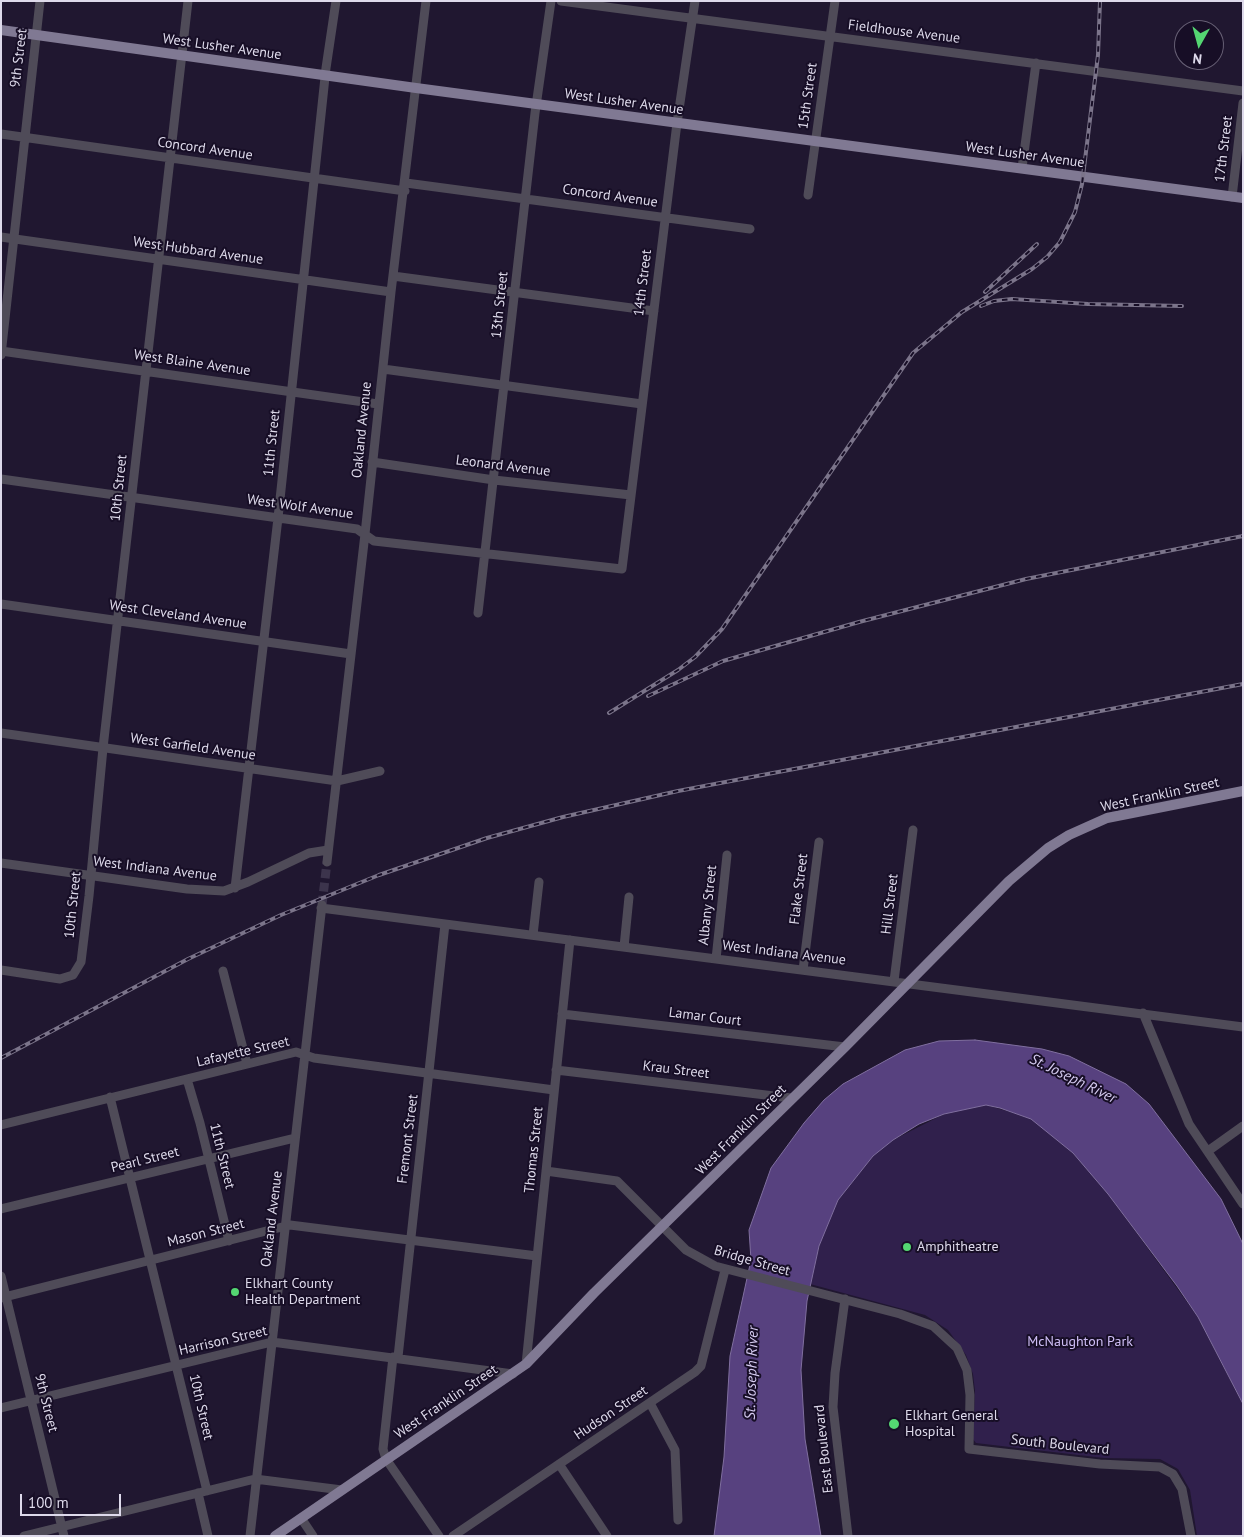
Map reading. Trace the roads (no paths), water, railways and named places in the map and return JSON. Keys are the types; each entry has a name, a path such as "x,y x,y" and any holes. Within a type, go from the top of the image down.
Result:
{"main road":[{"name":"West Lusher Avenue","path":"1,30 416,88 1243,198"},
{"name":"West Franklin Street","path":"275,1536 526,1364 594,1293 664,1226 1029,863 1069,835 1107,818 1243,792"}],"street":[{"name":"9th Street","path":"1,356 40,1"},
{"name":"10th Street","path":"1,970 60,979 73,975 81,962 103,748 133,498 169,158 188,1"},
{"name":"11th Street","path":"235,888 262,642 278,518 326,75 336,1"},
{"name":"Oakland Avenue","path":"327,862 378,404 426,1"},
{"name":"13th Street","path":"478,613 550,1"},
{"name":"Fieldhouse Avenue","path":"561,1 1243,91"},
{"name":"14th Street","path":"622,569 677,123 696,1"},
{"name":"15th Street","path":"808,195 835,1"},
{"path":"1022,168 1036,63"},
{"name":"17th Street","path":"1232,197 1243,103"},
{"name":"Concord Avenue","path":"1,134 315,178 526,199 750,229"},
{"name":"West Hubbard Avenue","path":"1,237 391,292"},
{"path":"393,276 654,311"},
{"name":"West Blaine Avenue","path":"2,351 378,404"},
{"path":"383,369 642,404"},
{"name":"Leonard Avenue","path":"372,462 494,480 631,495"},
{"name":"West Wolf Avenue","path":"1,479 357,529 374,541 622,569"},
{"name":"West Cleveland Avenue","path":"1,604 351,654"},
{"name":"West Garfield Avenue","path":"1,733 336,781 380,771"},
{"name":"Hill Street","path":"894,981 914,830"},
{"name":"Flake Street","path":"803,970 819,842"},
{"name":"West Indiana Avenue","path":"1,863 211,891 235,888 308,853 328,850"},
{"name":"Albany Street","path":"716,959 727,855"},
{"path":"533,935 538,882"},
{"path":"624,947 629,897"},
{"name":"Oakland Avenue","path":"250,1536 255,1479 322,906"},
{"name":"West Indiana Avenue","path":"322,906 446,924 1243,1027"},
{"name":"Fremont Street","path":"386,1459 383,1450 430,1074 446,924"},
{"name":"Thomas Street","path":"526,1364 570,940"},
{"path":"223,972 247,1064"},
{"path":"1143,1013 1189,1124 1243,1204"},
{"name":"Lamar Court","path":"562,1014 845,1047"},
{"name":"Lafayette Street","path":"1,1125 292,1053 554,1090"},
{"name":"Krau Street","path":"556,1070 792,1098"},
{"name":"11th Street","path":"187,1079 209,1158 229,1242"},
{"name":"10th Street","path":"110,1097 177,1366 202,1492 208,1536"},
{"path":"1208,1151 1243,1126"},
{"name":"Pearl Street","path":"1,1209 295,1138"},
{"name":"Bridge Street","path":"546,1171 617,1181 694,1256 729,1270 845,1299"},
{"name":"Mason Street","path":"4,1297 295,1224 538,1256"},
{"name":"Hudson Street","path":"453,1536 695,1372 700,1366 729,1270"},
{"name":"9th Street","path":"1,1276 4,1297 64,1536"},
{"name":"South Boulevard","path":"845,1299 926,1322 942,1332 957,1348 964,1360 970,1382 969,1449 1100,1464 1150,1465 1166,1470 1173,1474 1182,1489 1191,1536"},
{"name":"East Boulevard","path":"845,1299 835,1373 833,1407 848,1536"},
{"name":"Harrison Street","path":"1,1408 272,1342 514,1374"},
{"path":"650,1403 675,1450 678,1520"},
{"path":"386,1459 438,1536"},
{"path":"559,1464 607,1536"},
{"path":"24,1536 255,1479 342,1490"},
{"path":"301,1518 314,1536"}],"water":[{"name":"St. Joseph River","path":"975,1040 1042,1049 1069,1056 1126,1084 1149,1104 1221,1199 1243,1244 1243,1404 1198,1317 1108,1194 1073,1153 1031,1119 1000,1108 986,1105 944,1114 919,1124 893,1140 873,1156 838,1200 819,1246 807,1301 801,1370 805,1439 821,1536 714,1536 724,1457 730,1356 751,1260 749,1230 771,1168 804,1123 824,1100 843,1084 905,1050 939,1041"}],"tunnel":[{"path":"322,905 327,862"}],"railway":[{"path":"609,713 678,670 695,657 722,629 913,353 962,312 1032,269 1047,257 1060,242 1075,212 1082,184 1098,55 1100,1"},
{"path":"985,292 1037,244"},
{"path":"981,306 994,301 1012,299 1088,304 1182,306"},
{"path":"648,696 723,661 859,622 1026,579 1243,536"},
{"path":"1,1058 188,959 281,915 379,875 487,838 563,817 678,791 1243,684"}],"place":[{"name":"Amphitheatre","path":"907,1247"},
{"name":"Elkhart County Health Department","path":"235,1292"},
{"name":"Elkhart General Hospital","path":"894,1424"}],"park label":[{"name":"McNaughton Park","path":"1080,1342"}]}
